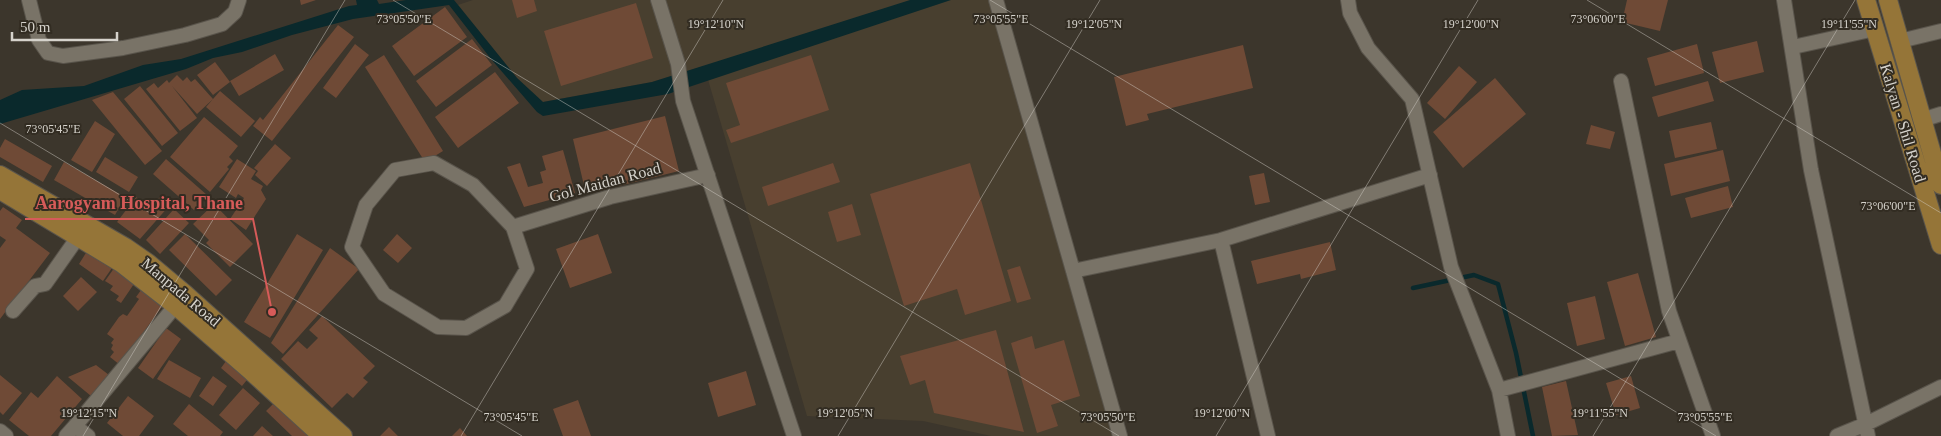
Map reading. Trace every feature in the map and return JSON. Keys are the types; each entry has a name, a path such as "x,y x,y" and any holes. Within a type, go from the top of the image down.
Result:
{"main road":[{"name":"Kalyan - Shil Road","path":"1866,0 1941,245"},
{"name":"Kalyan - Shil Road","path":"1888,0 1900,41 1929,123 1941,185"},
{"name":"Manpada Road","path":"5,185 82,231 125,247 148,263 181,300 256,367 343,436"},
{"name":"Manpada Road","path":"256,367 322,436"}],"street":[{"path":"29,0 38,40 48,53 63,56 123,48 185,35 222,24 235,12 239,0"},
{"path":"658,0 678,64 684,101 794,436"},
{"path":"996,0 1120,436"},
{"path":"1348,0 1350,13 1368,48 1412,99 1456,279 1499,390 1508,436"},
{"path":"1784,0 1811,170 1867,430"},
{"path":"1793,48 1875,29"},
{"path":"1900,41 1941,30"},
{"path":"1621,81 1669,311 1713,436"},
{"path":"1929,123 1941,114"},
{"path":"434,163 473,185 513,227 527,270 505,306 466,328 438,327 384,294 352,247 366,205 395,170 434,163"},
{"name":"Gol Maidan Road","path":"513,227 610,197 708,174"},
{"path":"1073,271 1221,240 1430,175"},
{"path":"13,311 35,286 45,284 82,231"},
{"path":"1221,240 1268,436"},
{"path":"88,436 71,431 181,300"},
{"path":"1499,390 1679,341"},
{"path":"1837,436 1867,430 1940,391"},
{"path":"0,431 6,436"}],"shaded area":[{"path":"473,0 990,0 1112,436 991,436 923,421 807,416 704,66 652,82 543,102 517,78 458,5"}],"water":[{"path":"356,0 377,0 379,4 406,0 454,0 517,78 543,102 652,82 910,0 951,0 668,94 543,116 537,112 491,59 449,5 353,19 292,35 242,52 213,58 186,69 0,124 0,100 22,90 84,86 143,65 181,59 357,5"}],"building":[{"path":"300,0 316,0 301,5"},
{"path":"512,0 534,0 537,11 517,18"},
{"path":"1627,0 1668,0 1660,31 1622,22"},
{"path":"636,3 653,58 561,86 544,31"},
{"path":"445,7 467,37 414,76 392,46"},
{"path":"338,25 354,37 272,141 253,126 260,117 263,120"},
{"path":"472,39 492,65 436,107 416,81"},
{"path":"1757,41 1764,72 1720,83 1712,52"},
{"path":"355,44 369,55 336,98 323,88"},
{"path":"1697,44 1704,73 1655,86 1647,58"},
{"path":"1243,45 1253,88 1147,114 1149,120 1126,126 1114,77"},
{"path":"275,54 284,70 239,96 230,81"},
{"path":"384,55 443,151 425,162 365,67"},
{"path":"811,55 829,110 731,143 726,130 740,125 726,83"},
{"path":"215,62 230,82 213,95 197,75"},
{"path":"1459,66 1477,82 1445,119 1427,103"},
{"path":"495,72 519,103 458,148 435,117"},
{"path":"177,75 183,81 187,77 191,82 195,79 213,99 197,114 172,86 197,118 180,131 146,89 154,83 158,88 167,80 169,83"},
{"path":"1495,78 1526,114 1463,168 1433,132"},
{"path":"1708,81 1714,101 1658,117 1652,97"},
{"path":"140,86 178,133 162,146 124,99"},
{"path":"220,91 255,121 241,137 206,107"},
{"path":"113,92 162,151 145,165 92,100"},
{"path":"665,116 679,171 586,194 573,139"},
{"path":"204,117 238,146 229,157 233,161 227,167 229,169 210,192 170,157"},
{"path":"95,121 115,134 92,172 71,160"},
{"path":"1711,122 1717,149 1675,158 1669,131"},
{"path":"1591,125 1615,132 1610,149 1586,144"},
{"path":"5,139 52,166 43,182 0,157 0,148"},
{"path":"275,144 291,158 267,186 255,175 258,171 254,168"},
{"path":"563,150 575,193 524,207 507,167 520,163 528,187 543,183 540,172 546,170 542,156"},
{"path":"1723,150 1730,181 1671,196 1664,164"},
{"path":"105,157 138,177 129,192 96,172"},
{"path":"166,159 207,195 194,210 153,174"},
{"path":"237,159 256,171 251,179 263,186 261,190 266,199 246,230 230,219 244,198 238,194 236,198 219,187"},
{"path":"64,162 125,197 115,215 54,180"},
{"path":"833,163 840,182 768,206 762,187"},
{"path":"970,163 1011,301 965,315 957,289 904,306 870,194"},
{"path":"1264,173 1270,202 1255,205 1249,176"},
{"path":"1728,186 1733,207 1691,218 1685,198"},
{"path":"136,197 149,209 160,197 169,206 140,239 117,222"},
{"path":"214,204 253,244 230,267 206,243 209,240 193,224"},
{"path":"852,204 861,235 837,242 828,212"},
{"path":"3,207 22,220 16,228 50,253 0,319 0,248 6,240 0,236 0,211"},
{"path":"174,209 189,223 160,254 146,240"},
{"path":"185,234 232,280 216,296 169,250"},
{"path":"297,234 323,250 270,338 244,322"},
{"path":"397,234 412,248 398,263 383,250"},
{"path":"598,234 612,273 570,288 556,249"},
{"path":"1330,242 1336,270 1301,279 1300,274 1257,284 1251,261"},
{"path":"89,248 114,265 103,281 79,264"},
{"path":"330,248 359,269 283,354 271,343"},
{"path":"117,264 138,278 121,303 116,300 119,296 110,290 113,286 105,281"},
{"path":"1020,266 1031,299 1017,303 1007,270"},
{"path":"1638,273 1656,337 1625,346 1607,282"},
{"path":"81,277 97,292 78,311 63,296"},
{"path":"144,286 166,301 120,365 110,357 114,352 111,349 113,345 111,343 114,339 107,334 119,317 123,314 127,316 139,299 136,297"},
{"path":"1595,296 1605,339 1577,346 1567,303"},
{"path":"322,316 375,366 363,378 368,382 353,398 347,393 332,408 281,359 298,341 307,349 318,338 309,330"},
{"path":"166,328 181,339 153,379 138,368"},
{"path":"996,330 1024,432 934,413 925,380 910,385 900,356"},
{"path":"1032,336 1035,349 1064,340 1080,396 1051,405 1058,426 1037,433 1011,343"},
{"path":"229,357 251,375 242,386 221,368"},
{"path":"169,360 201,378 190,398 157,379"},
{"path":"96,365 109,375 91,396 68,377"},
{"path":"746,371 756,405 718,417 708,383"},
{"path":"0,375 22,393 3,415 0,412"},
{"path":"57,376 82,399 51,436 29,436 9,420 31,392 38,398"},
{"path":"213,376 227,386 213,406 199,396"},
{"path":"1631,376 1640,408 1616,415 1606,383"},
{"path":"1566,381 1578,435 1552,436 1542,387"},
{"path":"243,388 260,403 236,430 219,415"},
{"path":"128,396 154,416 139,436 123,436 107,423"},
{"path":"278,399 318,436 292,436 266,411"},
{"path":"578,400 591,436 563,436 553,409"},
{"path":"189,404 223,432 220,436 188,436 173,424"},
{"path":"262,426 273,436 253,436"},
{"path":"389,427 398,436 380,436"},
{"path":"460,428 467,436 452,436"}],"waterway":[{"path":"1413,288 1474,275 1498,284 1516,353 1533,436"}],"place":[{"name":"Aarogyam Hospital, Thane","path":"272,312"}]}
